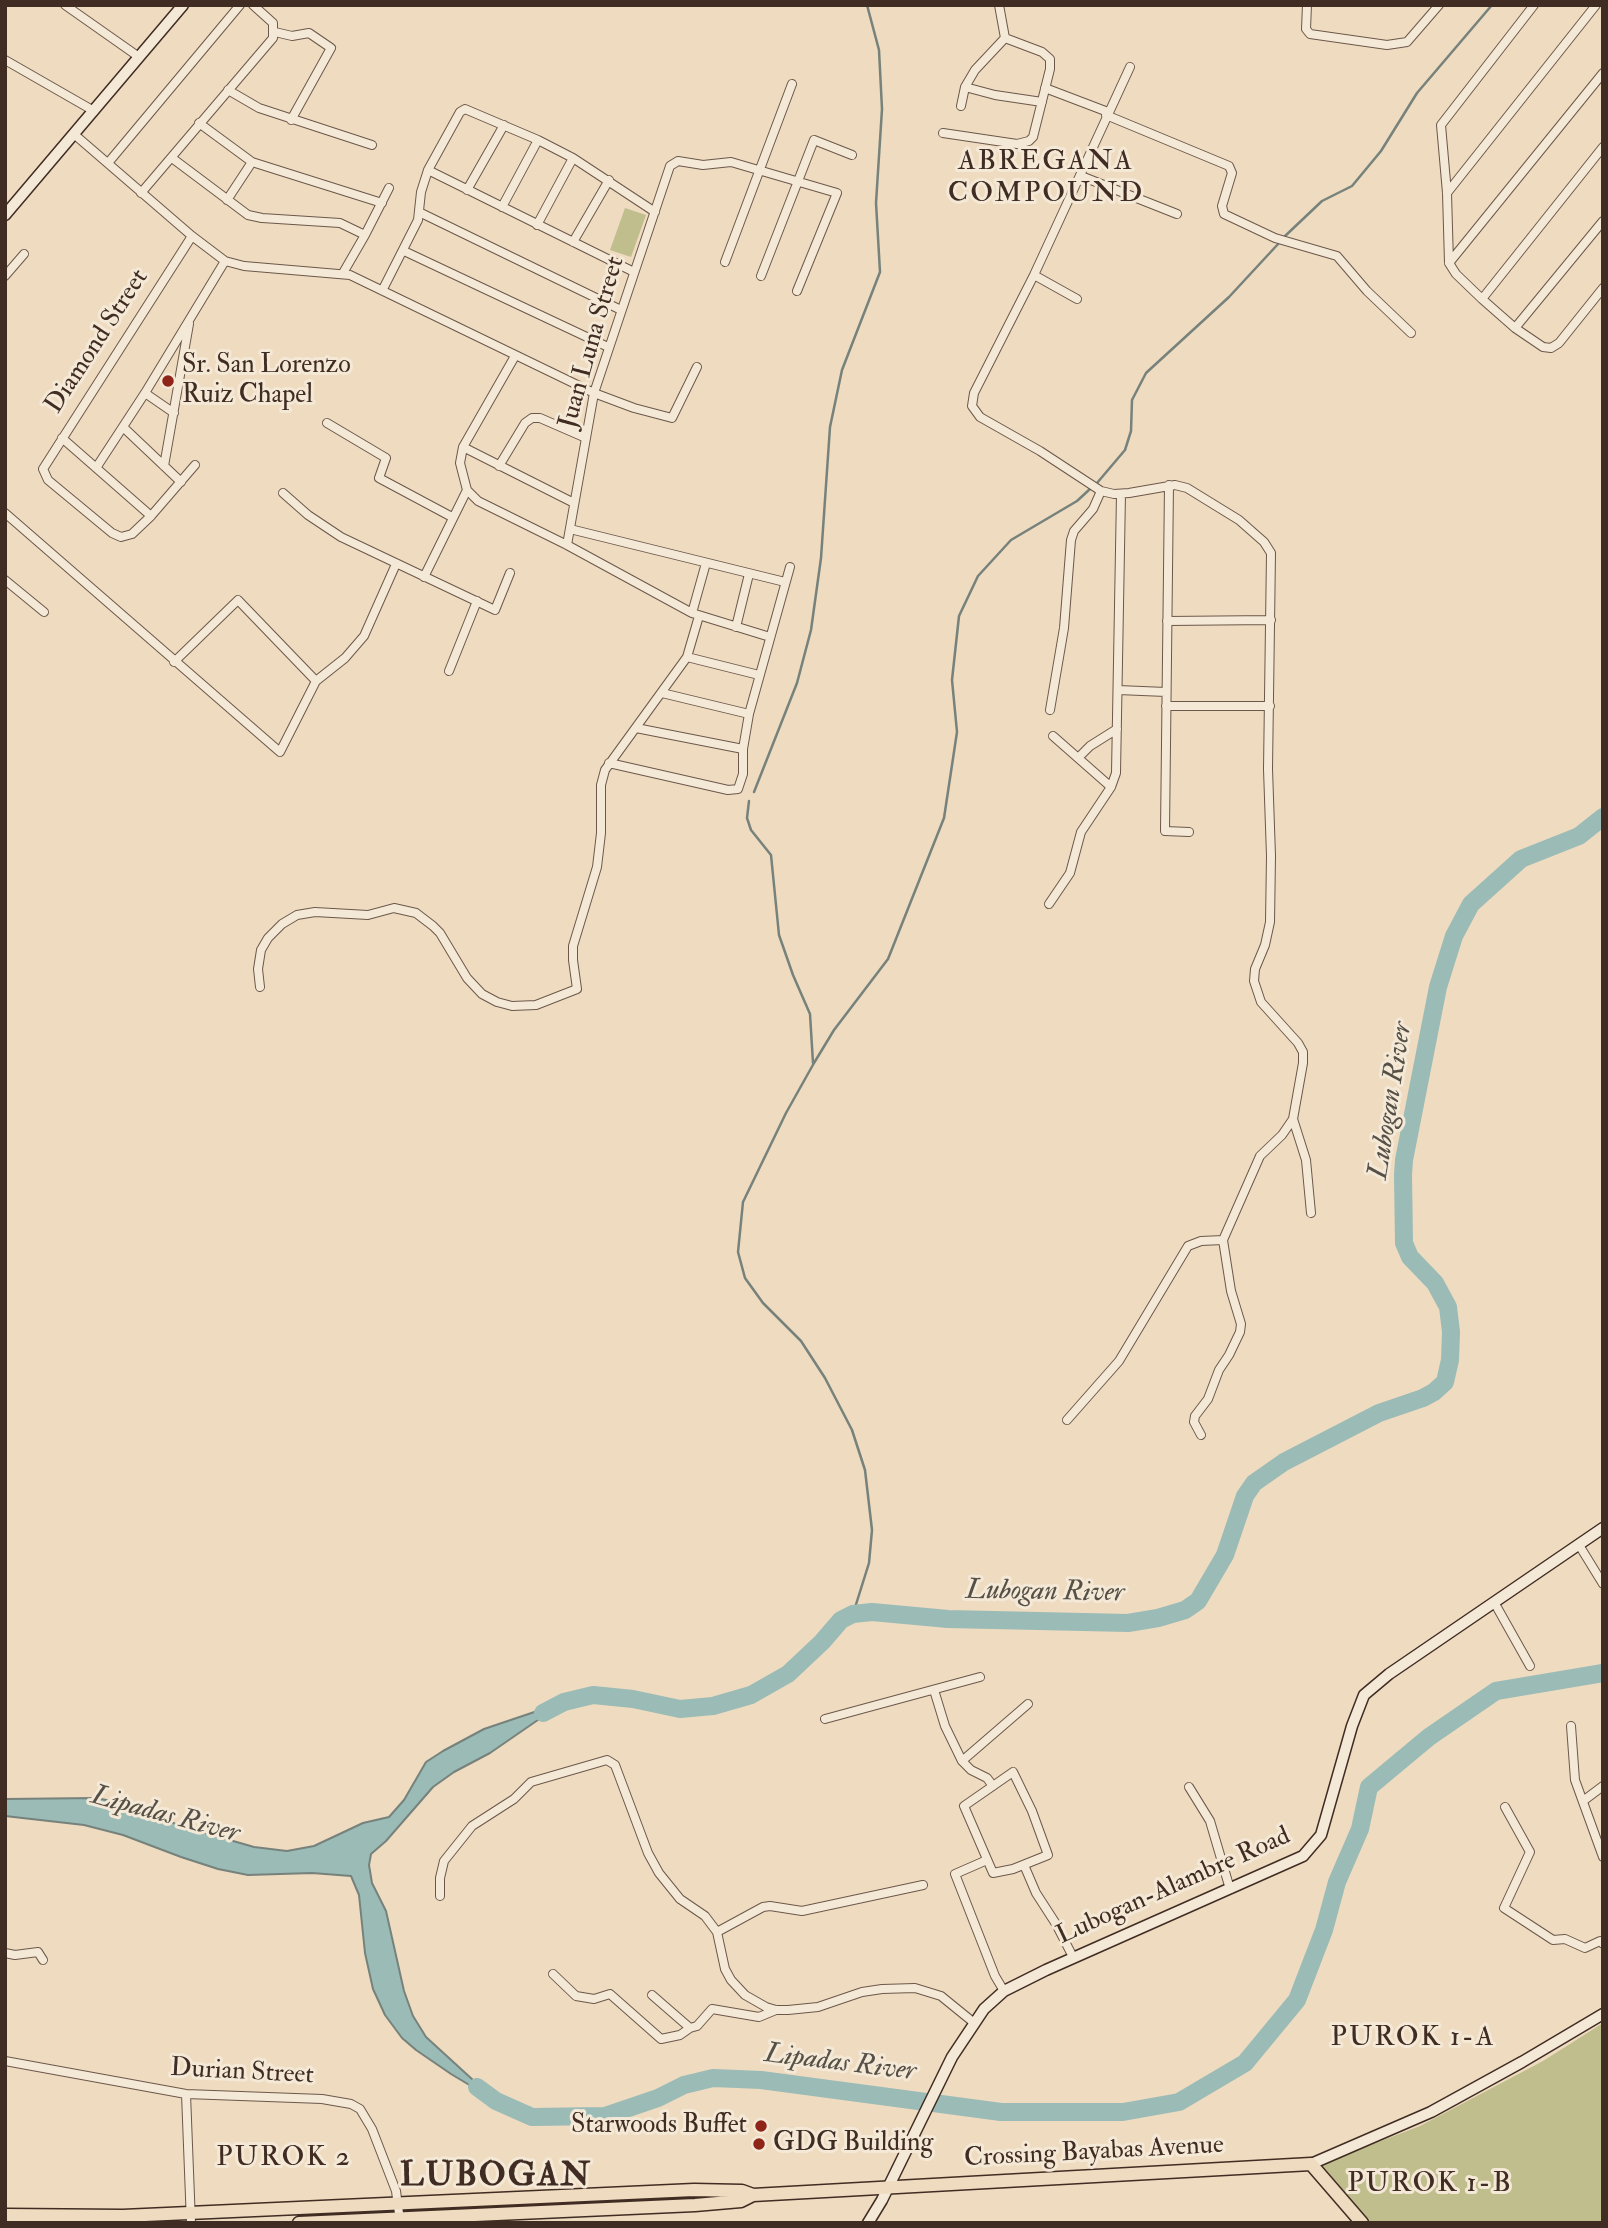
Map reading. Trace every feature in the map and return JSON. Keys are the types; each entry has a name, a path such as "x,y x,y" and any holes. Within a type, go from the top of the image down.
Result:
{"main road":[{"name":"Crossing Bayabas Avenue","path":"299,2223 471,2219 695,2205 741,2201 753,2195 1311,2164"},
{"path":"1311,2164 1358,2221"},
{"name":"Crossing Bayabas Avenue","path":"5,2215 191,2218 399,2204 694,2190 742,2191 753,2195"}],"street":[{"path":"65,5 139,57"},
{"path":"108,163 240,5"},
{"path":"141,193 269,44 275,32 273,23 253,5"},
{"path":"999,5 1005,38"},
{"path":"1307,5 1306,29 1310,34 1387,45 1407,41 1439,5"},
{"path":"1534,5 1443,121 1440,130 1447,193 1449,263 1456,274 1482,299 1515,328 1543,347 1551,348 1559,343 1603,288"},
{"path":"1447,193 1596,5"},
{"path":"5,215 181,6"},
{"path":"275,32 292,36 309,33 331,48 291,120"},
{"path":"961,106 965,87 975,70 1005,38"},
{"path":"943,133 1010,144 1024,143 1032,137 1050,69 1050,59 1042,52 1005,38"},
{"path":"5,60 94,111"},
{"path":"1130,67 1034,275 974,393 972,405 980,417 1040,451 1101,491 1121,494 1181,485 1239,520 1264,542 1271,553 1268,782 1270,922 1265,945 1255,969 1254,981 1261,1002 1292,1034 1303,1052 1303,1063 1293,1119 1282,1135 1259,1156 1223,1240 1231,1291 1241,1324 1236,1342 1219,1370 1208,1399 1195,1416 1194,1422 1201,1435"},
{"path":"1449,263 1603,73"},
{"path":"725,262 792,84"},
{"path":"965,87 995,95 1042,102"},
{"path":"1045,88 1229,166 1232,173 1222,206 1224,214 1275,238 1337,256 1367,291 1412,333"},
{"path":"228,90 251,105 372,145"},
{"path":"383,289 418,220 421,192 428,170 462,110 471,110 573,158 655,212"},
{"path":"199,124 252,162 382,203"},
{"path":"467,190 504,125"},
{"path":"75,135 225,261 343,273 383,289 594,393 672,418 697,368"},
{"path":"502,207 538,140"},
{"path":"761,276 814,140 852,155"},
{"path":"1482,299 1603,147"},
{"path":"172,158 227,201 255,217 340,223 365,235"},
{"path":"537,225 573,158"},
{"name":"Juan Luna Street","path":"567,545 594,393 670,166 678,161 702,164 732,162 759,170"},
{"path":"227,201 252,162"},
{"path":"428,170 634,272"},
{"path":"759,170 837,193 797,291"},
{"path":"1081,176 1177,214"},
{"path":"573,242 609,180"},
{"path":"343,273 389,188"},
{"path":"419,212 621,310"},
{"path":"1515,328 1603,221"},
{"name":"Diamond Street","path":"151,516 132,534 126,537 117,536 48,480 43,472 44,464 192,236"},
{"path":"404,251 608,347"},
{"path":"5,276 24,254"},
{"path":"96,468 225,261"},
{"path":"1034,275 1077,299"},
{"path":"164,466 190,319"},
{"path":"515,356 463,447 460,463 467,490 478,501 567,545 695,615 770,637"},
{"path":"145,393 174,413"},
{"path":"499,466 531,418 540,418 586,438"},
{"path":"327,423 386,457 379,478 453,517"},
{"path":"123,427 181,482"},
{"path":"62,438 151,516 195,465"},
{"path":"463,447 574,503"},
{"path":"1169,485 1164,831 1189,832"},
{"path":"424,577 467,490"},
{"path":"1050,710 1064,628 1071,540 1074,531 1093,509 1101,491"},
{"path":"283,493 325,528 495,610 510,573"},
{"path":"1049,904 1073,866 1081,832 1111,788 1116,773 1121,494"},
{"path":"5,513 280,752 316,681 345,659 360,642 396,564"},
{"path":"570,529 785,582"},
{"path":"260,987 258,969 261,950 282,924 297,915 315,912 368,915 394,908 416,913 433,926 467,978 482,994 498,1002 512,1006 536,1005 577,989 573,946 597,867 601,785 608,763 687,657 706,563"},
{"path":"608,763 734,790 741,783 749,714 790,567"},
{"path":"736,627 749,573"},
{"path":"5,580 44,612"},
{"path":"174,662 238,600 316,681"},
{"path":"449,671 477,601"},
{"path":"1167,621 1271,620"},
{"path":"687,657 759,675"},
{"path":"1118,690 1166,692"},
{"path":"662,693 749,714"},
{"path":"1166,706 1270,706"},
{"path":"636,727 743,749"},
{"path":"1078,758 1090,746 1118,729"},
{"path":"1053,736 1111,788"},
{"path":"1293,1119 1306,1160 1311,1213"},
{"path":"1067,1420 1119,1361 1188,1246 1201,1241 1223,1240"},
{"name":"Lubogan-Alambre Road","path":"868,2223 942,2077 973,2022 984,2009 1004,1991 1073,1957 1303,1856 1321,1835 1352,1726 1364,1695 1389,1674 1603,1528"},
{"path":"1579,1545 1603,1584"},
{"path":"1494,1602 1530,1666"},
{"path":"825,1719 980,1677"},
{"path":"934,1690 945,1726 962,1761 971,1770 987,1778 993,1786"},
{"path":"962,1761 1028,1704"},
{"path":"1571,1726 1576,1780 1600,1841 1603,1857"},
{"path":"440,1896 444,1861 472,1826 514,1799 531,1782 607,1760 615,1765 648,1853 659,1873 680,1899 705,1916 717,1932 722,1959 731,1980 756,2002 776,2010"},
{"path":"1013,1772 1048,1855 993,1873 987,1860 964,1805 1013,1772"},
{"path":"1583,1801 1603,1786"},
{"path":"1189,1787 1210,1821 1230,1889"},
{"path":"1504,1807 1530,1852 1504,1908 1553,1940 1564,1939 1585,1948 1600,1941 1603,1944"},
{"path":"987,1860 955,1874 995,1976 1004,1991"},
{"path":"1024,1865 1036,1893 1073,1957"},
{"path":"717,1932 763,1907 802,1911 923,1885"},
{"path":"5,1954 38,1952 43,1960"},
{"path":"553,1974 576,1996 594,1998 610,1994 661,2039 680,2035 697,2026 712,2009 759,2017 776,2010 818,2007 862,1992 882,1989 915,1988 941,1996 973,2022"},
{"path":"652,1995 691,2028"},
{"path":"1311,2164 1432,2112 1603,2014"},
{"name":"Durian Street","path":"5,2061 186,2094 322,2099 351,2104 360,2109 372,2129 399,2204 400,2220"},
{"path":"186,2094 191,2218"}],"shaded area":[{"path":"625,208 646,215 631,257 610,250"},
{"path":"1603,2023 1603,2223 1370,2223 1321,2164 1420,2126 1543,2061"}],"water":[{"path":"564,1702 490,1753 454,1772 433,1787 386,1841 371,1854 369,1865 372,1883 386,1911 404,1991 413,2016 426,2037 496,2101 416,2050 402,2038 385,2015 373,1989 365,1953 359,1895 351,1876 312,1873 248,1875 218,1869 123,1835 84,1825 5,1816 5,1799 96,1798 122,1803 181,1826 254,1847 287,1851 314,1846 363,1823 389,1817 404,1800 426,1762 443,1751 484,1729"}],"waterway":[{"path":"754,792 797,683 811,630 821,558 830,427 842,370 880,272 876,203 882,109 879,50 867,5"},
{"path":"1284,237 1322,201 1352,186 1381,151 1417,93 1492,5"},
{"path":"1097,483 1125,450 1131,431 1132,400 1146,373 1229,297 1279,243"},
{"path":"853,1614 869,1563 872,1530 865,1470 852,1430 825,1378 801,1341 763,1303 745,1278 738,1252 743,1202 786,1113 814,1063 834,1030 888,959 944,818 957,732 952,680 959,616 978,576 1011,540 1077,501 1090,489"},
{"path":"749,801 747,818 751,830 771,855 779,935 810,1014 813,1063"},
{"name":"Lubogan River","path":"543,1713 564,1702 593,1695 633,1699 680,1709 713,1706 751,1695 788,1674 841,1620 853,1614 872,1612 948,1619 1128,1623 1185,1610 1198,1601 1225,1555 1245,1496 1254,1483 1284,1462 1379,1413 1423,1398 1445,1382 1450,1360 1448,1307 1435,1283 1410,1257 1404,1243 1404,1160 1438,987 1454,936 1471,904 1521,859 1579,836 1603,817"},
{"name":"Lipadas River","path":"477,2087 496,2101 532,2117 605,2116 658,2098 684,2085 713,2078 761,2080 1001,2112 1123,2112 1179,2102 1245,2063 1297,2000 1324,1930 1337,1882 1360,1829 1369,1787 1429,1737 1496,1691 1603,1673"}],"place":[{"name":"Sr. San Lorenzo Ruiz Chapel","path":"168,381"},
{"name":"Starwoods Buffet","path":"761,2126"},
{"name":"GDG Building","path":"759,2144"}],"district":[{"name":"ABREGANA COMPOUND","path":"1046,179"},
{"name":"PUROK 1-A","path":"1413,2039"},
{"name":"PUROK 2","path":"284,2159"},
{"name":"LUBOGAN","path":"496,2178"},
{"name":"PUROK 1-B","path":"1430,2185"}]}
